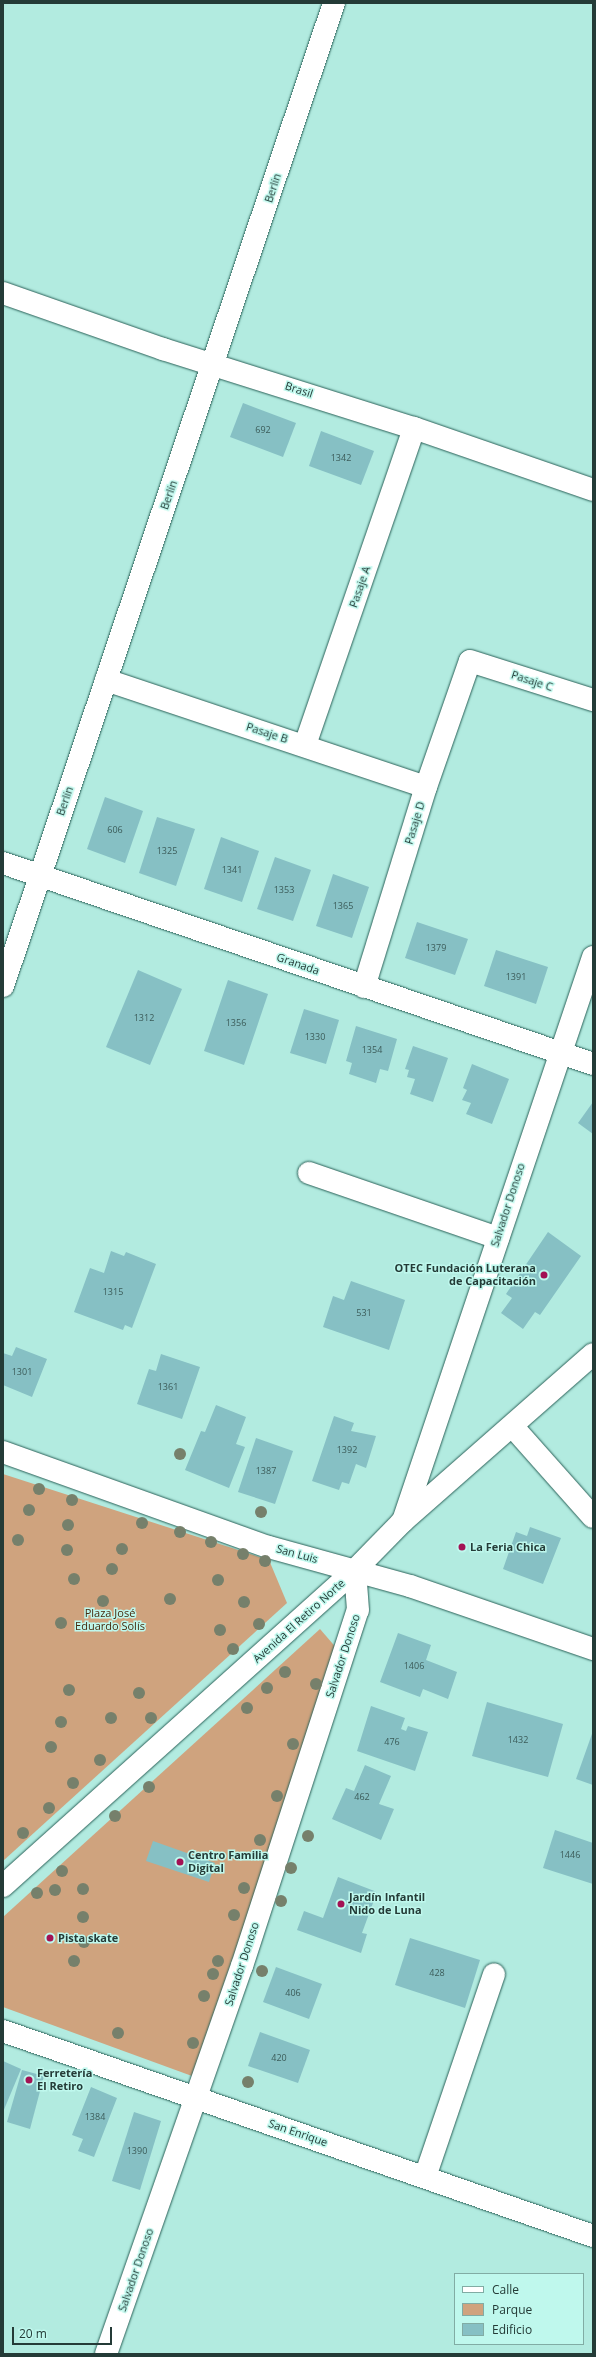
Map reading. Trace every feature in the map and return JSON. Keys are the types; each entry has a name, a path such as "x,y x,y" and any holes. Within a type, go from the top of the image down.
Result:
{"street":[{"name":"Berlín","path":"3,986 334,3"},
{"name":"Brasil","path":"3,294 163,349 214,363 414,428 593,490"},
{"name":"Pasaje A","path":"305,746 414,428"},
{"name":"Pasaje C","path":"470,661 593,700"},
{"name":"Pasaje D","path":"364,987 426,787 470,661"},
{"name":"Pasaje B","path":"106,680 426,787"},
{"name":"Granada","path":"3,863 559,1054 593,1064"},
{"name":"Salvador Donoso","path":"402,1522 593,957"},
{"path":"309,1173 498,1238"},
{"name":"Avenida El Retiro Norte","path":"3,1886 355,1570 402,1522 513,1427 593,1354"},
{"path":"513,1427 593,1517"},
{"name":"San Luis","path":"3,1452 269,1547 410,1586 593,1649"},
{"name":"Salvador Donoso","path":"106,2354 197,2098 358,1610 355,1570"},
{"path":"425,2177 494,1974"},
{"name":"San Enrique","path":"3,2031 593,2236"}],"green space":[{"name":"Plaza José Eduardo Solís","path":"3,1474 269,1560 287,1603 3,1861"},
{"path":"320,1629 339,1651 192,2076 3,2007 3,1917"}],"building":[{"path":"243,403 296,423 283,457 230,437"},
{"path":"321,431 374,451 361,485 309,466"},
{"path":"105,797 143,811 125,863 87,849"},
{"path":"157,817 195,829 176,886 139,873"},
{"path":"221,837 259,851 242,902 204,889"},
{"path":"275,857 311,870 293,921 257,909"},
{"path":"333,874 369,887 352,938 316,926"},
{"path":"417,922 468,939 455,975 405,958"},
{"path":"496,950 548,967 536,1004 484,986"},
{"path":"138,970 182,989 150,1065 106,1047"},
{"path":"228,980 268,994 244,1065 204,1051"},
{"path":"304,1009 339,1020 326,1064 290,1053"},
{"path":"356,1026 397,1039 388,1071 380,1069 376,1083 349,1074 352,1063 346,1061"},
{"path":"413,1046 448,1058 433,1102 410,1094 415,1079 407,1077 409,1070 405,1069"},
{"path":"472,1064 509,1079 492,1124 466,1114 471,1103 462,1100 467,1090 463,1088"},
{"path":"593,1102 593,1134 578,1123"},
{"name":"OTEC Fundación Luterana de Capacitación","path":"548,1232 581,1256 540,1315 535,1312 523,1329 501,1313 512,1298 506,1294"},
{"path":"111,1251 124,1256 126,1252 156,1264 132,1328 125,1325 123,1330 74,1312 90,1268 104,1273"},
{"path":"351,1281 405,1300 389,1350 323,1327 333,1296 344,1300"},
{"path":"16,1347 47,1359 32,1397 3,1385 3,1353 12,1356"},
{"path":"161,1354 200,1367 182,1419 137,1404 149,1369 156,1371"},
{"path":"216,1405 246,1417 236,1444 245,1447 229,1488 185,1470 201,1431 205,1432"},
{"path":"334,1416 354,1423 351,1431 376,1436 366,1468 356,1464 349,1484 342,1482 339,1490 312,1481"},
{"path":"256,1438 293,1451 275,1504 238,1492"},
{"path":"530,1527 561,1538 543,1584 503,1569 516,1532 527,1536"},
{"path":"398,1633 431,1645 426,1660 457,1672 448,1699 423,1689 420,1697 380,1682"},
{"path":"487,1702 563,1724 548,1777 472,1756"},
{"path":"371,1706 405,1718 401,1729 406,1731 408,1726 428,1732 415,1771 357,1751"},
{"path":"593,1731 593,1785 576,1779"},
{"path":"365,1765 391,1776 379,1804 394,1809 381,1840 332,1819 346,1788 354,1791"},
{"path":"555,1830 593,1843 593,1884 543,1868"},
{"name":"Centro Familia Digital","path":"153,1841 215,1863 209,1882 146,1861"},
{"path":"338,1877 377,1892 362,1933 367,1934 361,1953 297,1930 304,1911 323,1918"},
{"path":"410,1938 480,1960 465,2008 395,1985"},
{"path":"276,1967 322,1984 309,2019 263,2002"},
{"path":"260,2032 310,2050 298,2083 248,2066"},
{"path":"3,2061 21,2069 3,2112"},
{"path":"22,2070 44,2076 30,2129 7,2122"},
{"path":"91,2087 117,2098 94,2157 78,2151 83,2139 72,2135"},
{"path":"134,2112 161,2121 140,2190 112,2181"}],"place":[{"name":"OTEC Fundación Luterana de Capacitación","path":"544,1275"},
{"name":"La Feria Chica","path":"462,1547"},
{"name":"Centro Familia Digital","path":"180,1862"},
{"name":"Jardín Infantil Nido de Luna","path":"341,1904"},
{"name":"Pista skate","path":"50,1938"},
{"name":"Ferretería El Retiro","path":"29,2080"}]}
